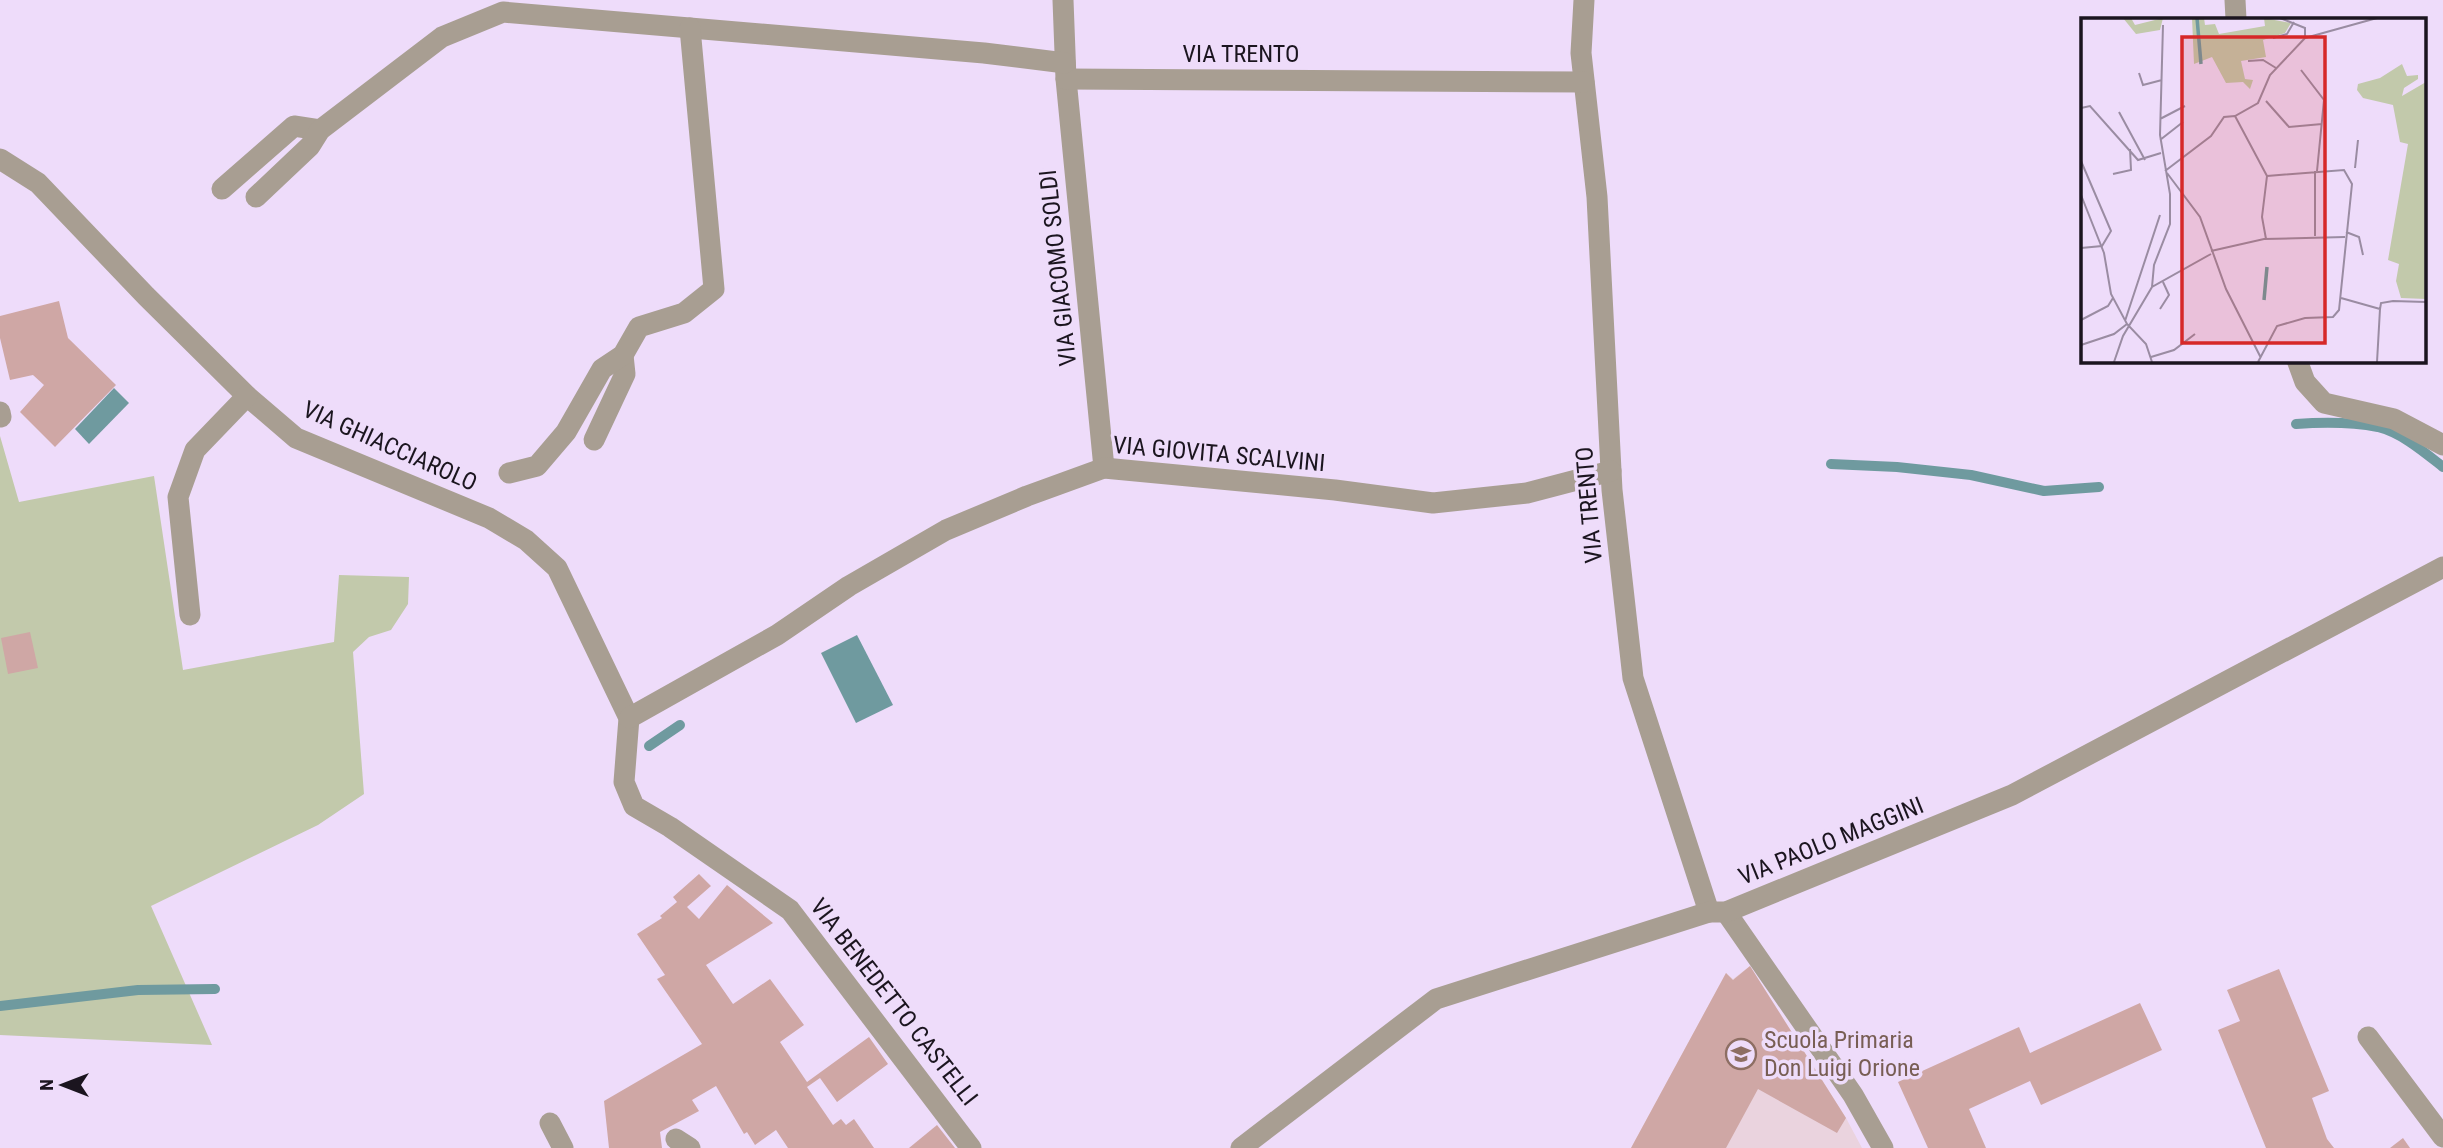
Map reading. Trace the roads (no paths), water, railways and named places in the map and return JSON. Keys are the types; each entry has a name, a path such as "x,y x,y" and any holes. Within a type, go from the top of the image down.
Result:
{"street":[{"name":"VIA GIACOMO SOLDI","path":"1063,0 1066,71 1104,468"},
{"name":"VIA TRENTO","path":"1584,0 1581,53 1597,197 1611,471 1633,678 1718,912 1853,1095 1883,1148"},
{"path":"2235,0 2236,18"},
{"path":"256,197 310,146 320,130 442,37 503,12 984,53 1066,71"},
{"path":"509,473 537,466 566,432 602,369 623,355 639,327 684,313 714,289 690,28"},
{"name":"VIA TRENTO","path":"1066,71 1584,82"},
{"path":"222,189 294,126 320,130"},
{"name":"VIA GHIACCIAROLO","path":"1,155 38,183 247,396 296,438 488,518 526,540 557,568 629,718"},
{"path":"594,440 625,374 623,355"},
{"path":"2298,362 2305,382 2324,403 2394,419 2443,445"},
{"path":"190,615 178,497 195,450 247,396"},
{"name":"VIA GIOVITA SCALVINI","path":"629,718 777,635 849,586 946,530 1104,468 1322,489 1433,503 1527,493 1611,471"},
{"name":"VIA PAOLO MAGGINI","path":"1241,1148 1436,999 1718,912 2012,795 2443,567"},
{"name":"VIA BENEDETTO CASTELLI","path":"629,718 624,782 634,806 670,827 790,910 971,1148"},
{"path":"2368,1037 2443,1137"},
{"path":"550,1123 563,1148"}],"waterway":[{"path":"2296,424 2337,423 2378,427 2404,438 2443,467"},
{"path":"1831,464 1897,467 1971,475 2044,491 2099,487"},
{"path":"649,746 680,725"},
{"path":"0,1006 138,990 215,989"}],"place":[{"name":"Scuola Primaria Don Luigi Orione","path":"1741,1054"}]}
